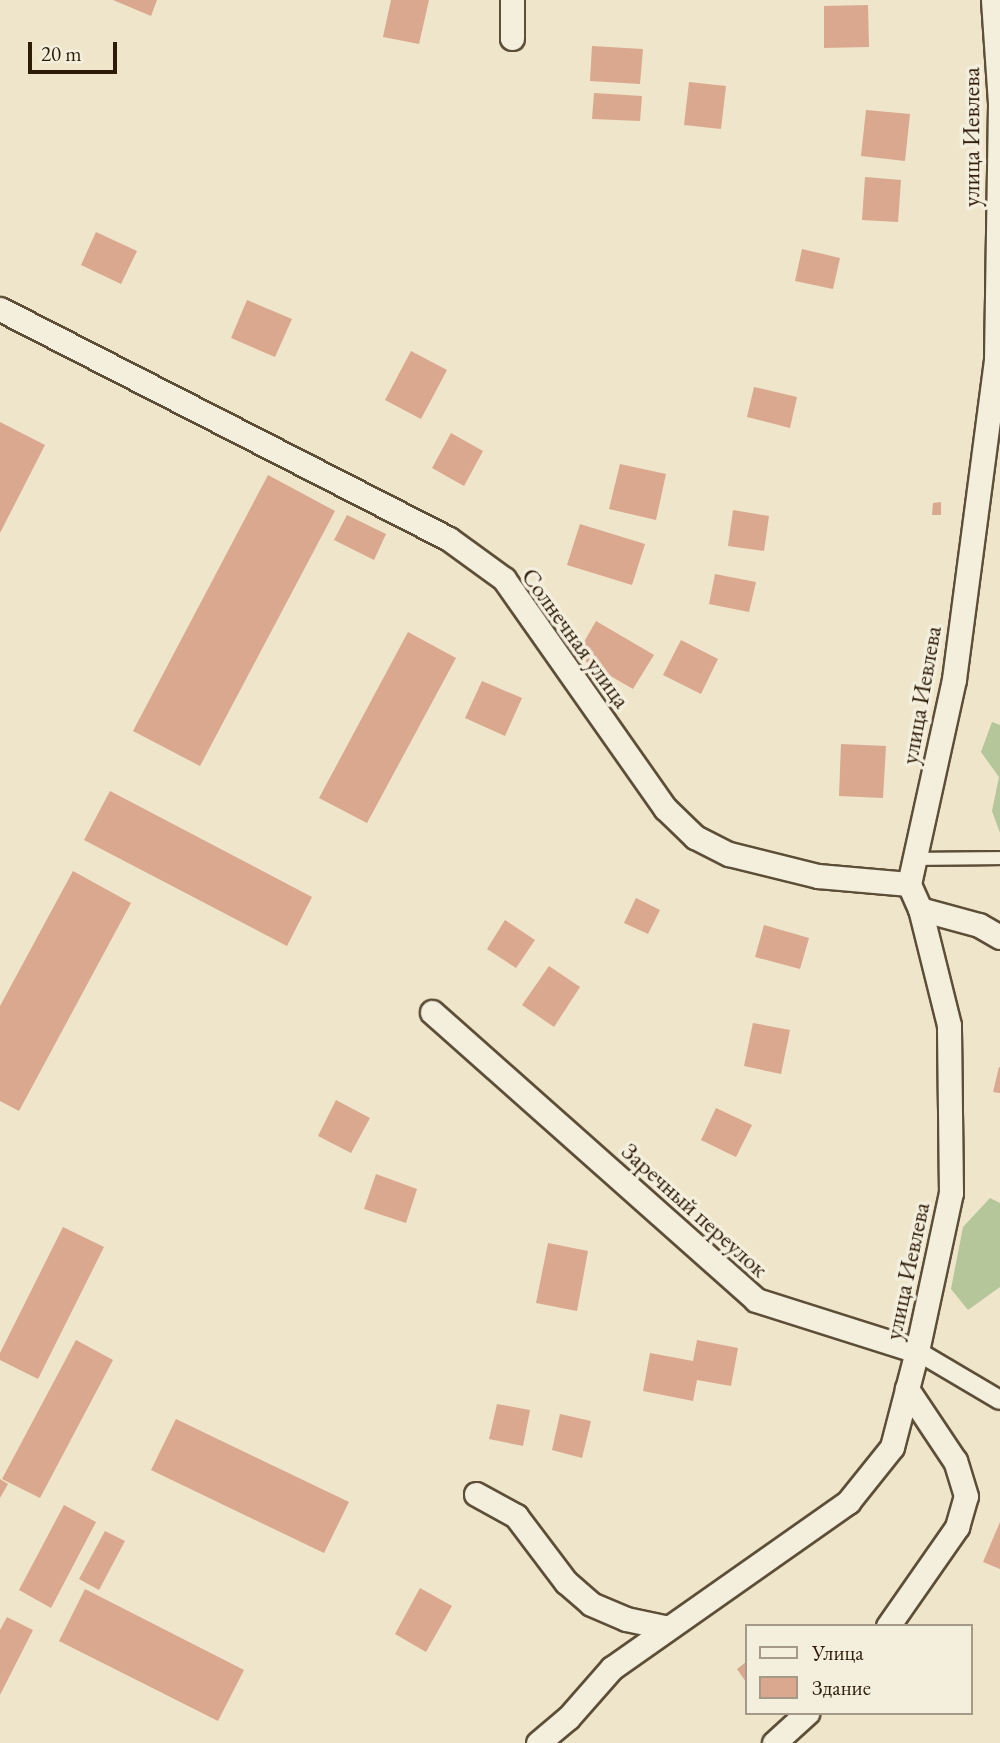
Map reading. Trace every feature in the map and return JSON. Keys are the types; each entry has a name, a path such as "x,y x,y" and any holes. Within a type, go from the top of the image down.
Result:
{"street":[{"path":"512,0 512,37"},
{"name":"улица Иевлева","path":"538,1743 568,1718 612,1668 665,1627 848,1502 892,1447 917,1351 951,1193 949,1025 920,909 909,884 954,679 998,360 1000,103 993,0"},
{"name":"Солнечная улица","path":"0,309 449,539 504,579 665,808 695,836 729,854 818,876 909,884"},
{"path":"920,909 979,925 1000,937"},
{"name":"Заречный переулок","path":"432,1012 756,1300 917,1351 1000,1400"},
{"path":"889,1624 957,1527 966,1496 955,1461 907,1389"},
{"path":"476,1494 516,1516 566,1582 591,1604 626,1619 665,1627"},
{"path":"774,1743 805,1715"}],"lane":[{"path":"915,859 1000,858"}],"green space":[{"path":"992,722 1000,725 1000,833 992,811 999,777 981,752"},
{"path":"990,1198 1000,1203 1000,1287 968,1310 951,1289 963,1227"}],"building":[{"path":"113,0 157,0 151,16"},
{"path":"391,0 429,0 419,44 383,37"},
{"path":"868,5 869,47 824,48 824,6"},
{"path":"592,46 643,49 640,84 590,81"},
{"path":"689,82 726,86 721,129 684,125"},
{"path":"594,93 642,96 640,121 592,119"},
{"path":"866,110 910,114 905,161 861,156"},
{"path":"865,177 901,180 898,222 862,220"},
{"path":"96,232 137,251 121,284 81,265"},
{"path":"802,249 840,258 833,289 795,281"},
{"path":"247,300 292,319 275,357 231,338"},
{"path":"411,351 447,370 421,419 385,400"},
{"path":"754,387 797,397 790,428 747,417"},
{"path":"0,422 45,445 0,533"},
{"path":"451,433 483,451 464,486 432,468"},
{"path":"620,464 666,474 656,520 609,509"},
{"path":"268,475 335,511 200,766 133,731"},
{"path":"941,502 941,515 932,515 933,503"},
{"path":"733,510 769,516 764,551 728,546"},
{"path":"347,515 386,534 374,560 334,540"},
{"path":"580,524 645,544 632,585 567,565"},
{"path":"715,574 756,582 749,612 709,604"},
{"path":"596,621 654,655 633,689 576,656"},
{"path":"408,632 456,658 367,823 319,798"},
{"path":"681,640 718,659 701,694 663,675"},
{"path":"482,681 522,698 505,736 465,718"},
{"path":"841,744 886,746 883,798 839,796"},
{"path":"110,791 312,897 287,946 84,840"},
{"path":"73,871 131,903 19,1111 0,1101 0,1006"},
{"path":"636,898 660,910 648,934 624,923"},
{"path":"505,920 535,940 516,968 487,949"},
{"path":"764,925 809,938 800,969 755,957"},
{"path":"549,966 580,987 554,1027 522,1005"},
{"path":"753,1023 790,1030 781,1074 744,1066"},
{"path":"1000,1067 1000,1093 993,1092"},
{"path":"336,1100 370,1118 351,1153 318,1136"},
{"path":"716,1108 752,1125 736,1157 701,1140"},
{"path":"376,1174 417,1189 406,1223 364,1209"},
{"path":"63,1227 104,1247 38,1379 0,1360 0,1353"},
{"path":"548,1243 588,1251 577,1311 536,1303"},
{"path":"76,1340 113,1360 40,1498 2,1479"},
{"path":"697,1340 738,1348 731,1386 697,1380 693,1401 643,1391 650,1353 693,1361"},
{"path":"497,1404 530,1410 523,1446 489,1439"},
{"path":"560,1414 591,1421 582,1458 552,1450"},
{"path":"176,1419 349,1502 324,1553 151,1470"},
{"path":"0,1479 8,1484 0,1498"},
{"path":"64,1505 96,1522 51,1608 19,1590"},
{"path":"1000,1522 1000,1569 983,1562"},
{"path":"105,1531 125,1541 99,1590 79,1579"},
{"path":"420,1588 452,1606 426,1652 395,1634"},
{"path":"85,1589 244,1670 218,1721 59,1641"},
{"path":"7,1617 33,1630 0,1695 0,1630"},
{"path":"744,1664 744,1679 737,1669"}]}
